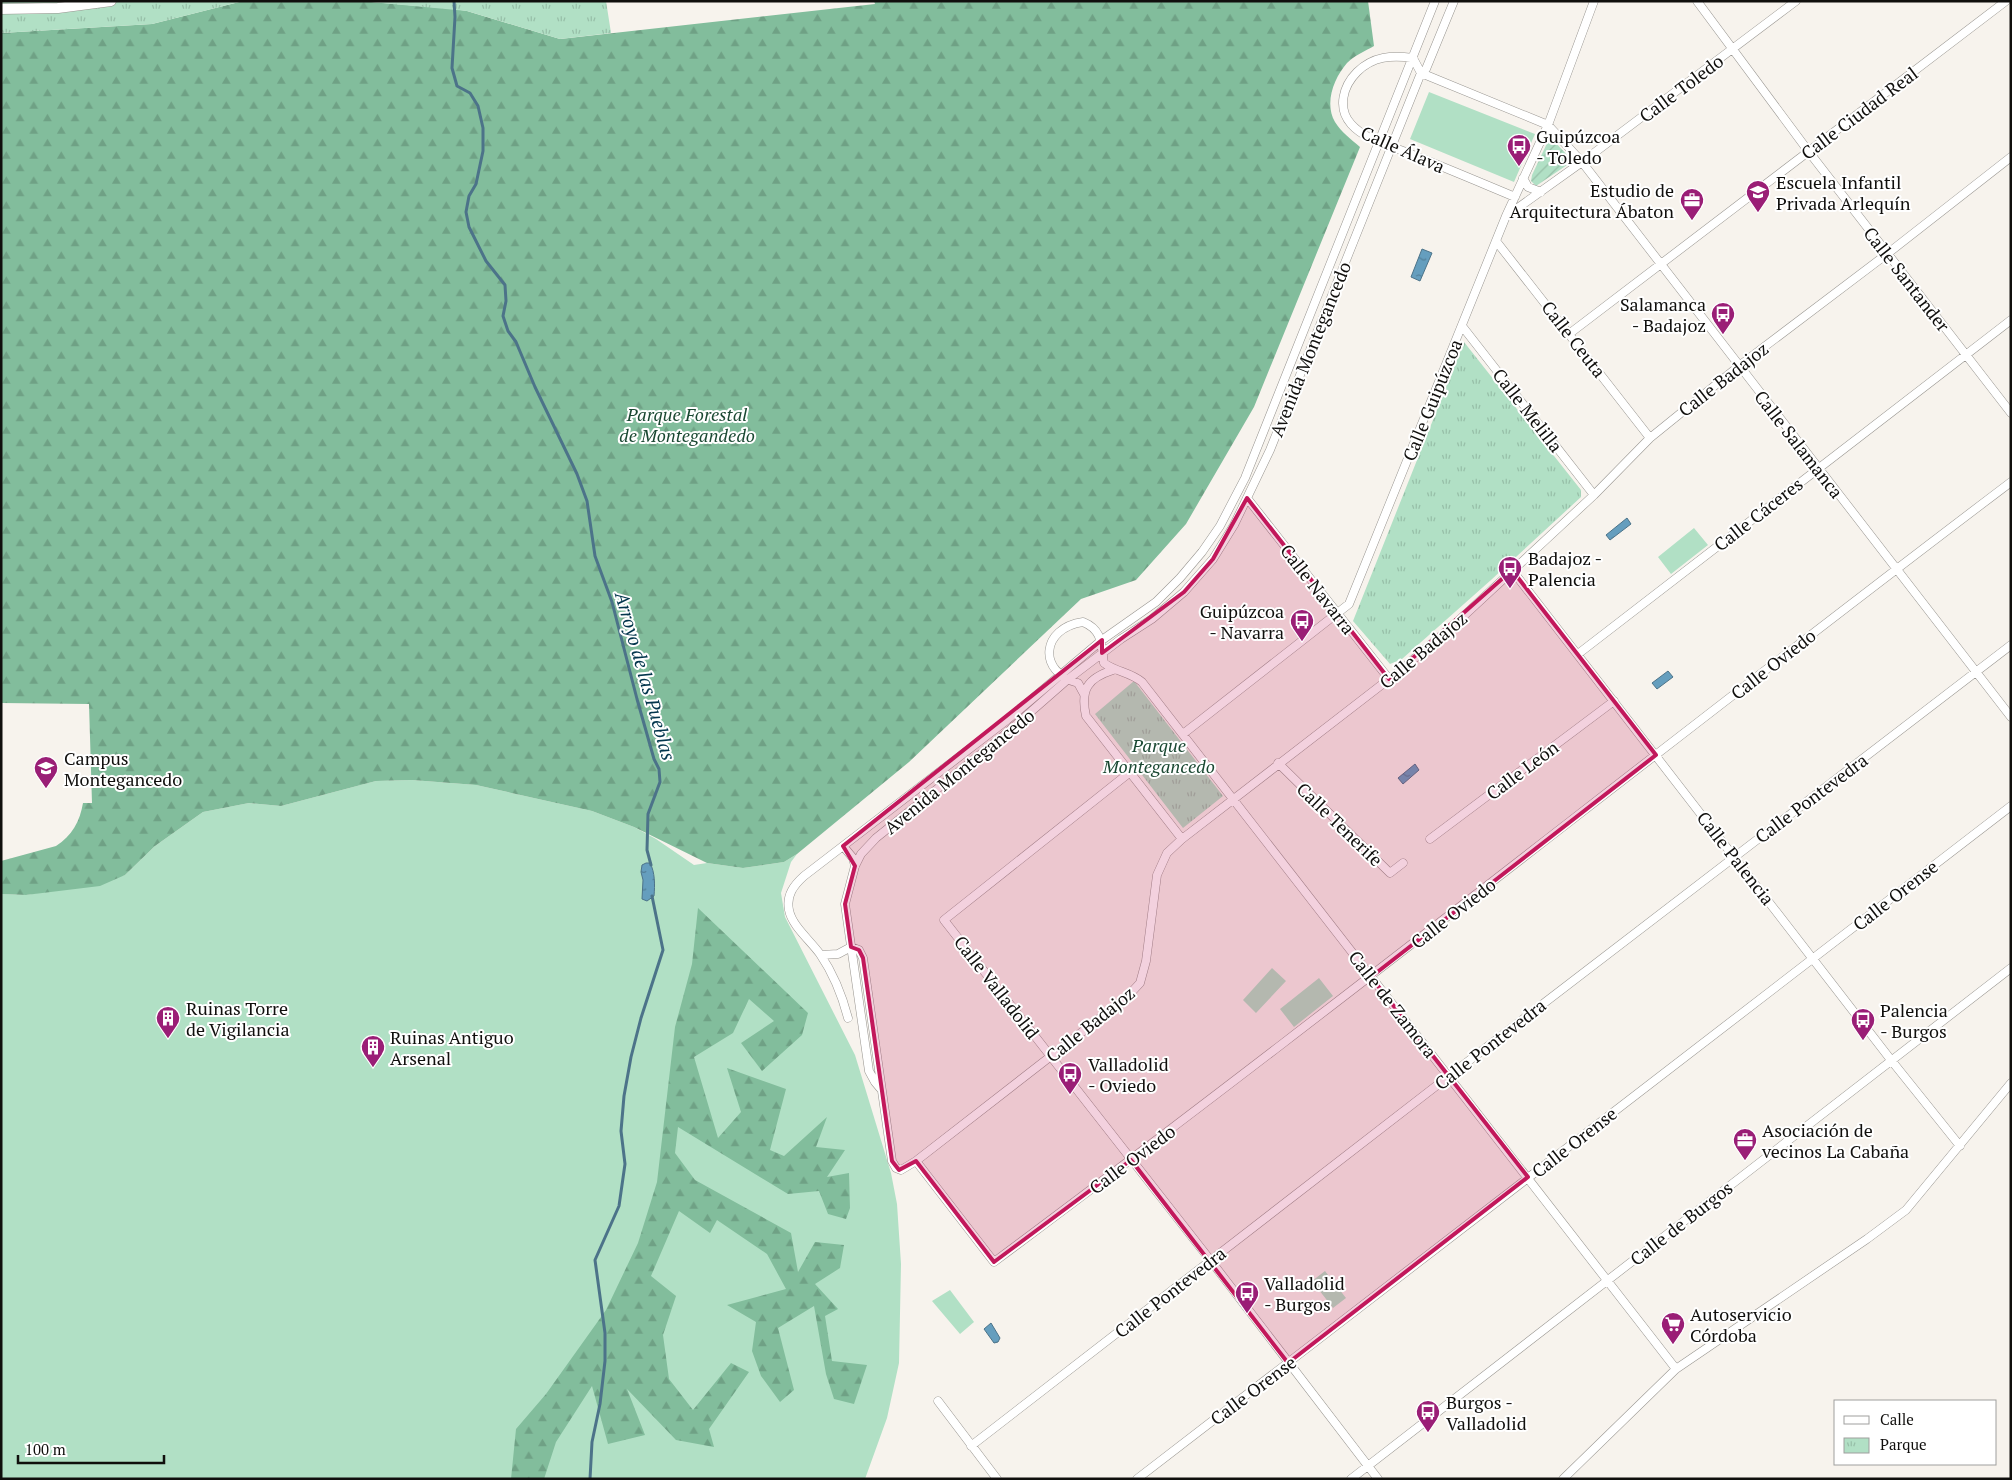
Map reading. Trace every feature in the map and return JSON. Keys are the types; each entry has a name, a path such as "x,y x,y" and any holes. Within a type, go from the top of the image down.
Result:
{"street":[{"path":"1,9 58,8 112,1"},
{"name":"Avenida Montegancedo","path":"848,1018 838,989 821,955 790,915 789,896 794,886 804,876 1007,720 1102,640 1156,602 1180,578 1220,526 1245,478 1435,1"},
{"name":"Avenida Montegancedo","path":"898,1170 892,1160 880,1088 863,958 859,950 851,947 845,904 861,854 876,838 1002,737 1067,680 1121,638 1152,619 1184,592 1213,559 1234,525 1274,441 1391,146 1421,73 1426,69 1454,1"},
{"name":"Calle Guipúzcoa","path":"1183,734 1350,604 1506,216 1548,125 1594,1"},
{"name":"Calle Santander","path":"1697,1 1809,152 2011,413"},
{"name":"Calle Toledo","path":"1506,216 1582,162 1796,1"},
{"name":"Calle Ciudad Real","path":"1569,334 2006,1"},
{"name":"Calle Álava","path":"1413,58 1388,56 1370,62 1353,76 1343,101 1347,119 1362,134 1515,197"},
{"path":"1413,58 1421,73 1548,125"},
{"name":"Calle Salamanca","path":"1548,125 1582,162 2011,717"},
{"name":"Calle Badajoz","path":"898,1170 904,1169 916,1161 1127,998 1140,982 1146,961 1156,875 1167,853 1182,839 1389,679 1455,624 1594,495 1650,438 1738,366 1887,254 2011,157"},
{"path":"1523,178 1528,187 1541,192"},
{"name":"Calle Ceuta","path":"1496,241 1650,438"},
{"name":"Calle Cáceres","path":"1578,654 2011,320"},
{"name":"Calle Melilla","path":"1462,326 1594,495"},
{"name":"Calle Oviedo","path":"916,1161 994,1262 1131,1160 1371,976 2011,482"},
{"name":"Calle Navarra","path":"1247,498 1389,679"},
{"name":"Calle Palencia","path":"1512,570 1891,1060 1960,1146"},
{"path":"1084,694 1088,685 1093,680 1114,670 1104,663 1102,640 1094,628 1083,622 1068,626 1052,640 1049,648 1051,662 1067,680 1078,683 1084,694 1088,720 1182,839"},
{"name":"Calle Pontevedra","path":"971,1446 1735,856 2011,646"},
{"name":"Calle de Zamora","path":"1114,670 1125,671 1142,682 1676,1369"},
{"name":"Calle León","path":"1430,840 1614,701"},
{"name":"Calle Tenerife","path":"1278,764 1390,873 1403,863"},
{"name":"Calle Valladolid","path":"1129,773 944,920 1211,1260 1378,1479"},
{"name":"Calle Orense","path":"1137,1479 2011,806"},
{"path":"843,846 853,858 856,866"},
{"path":"821,955 838,954 851,947"},
{"name":"Calle de Burgos","path":"1352,1479 2011,968"},
{"path":"1563,1479 1676,1369 1867,1239 1906,1210 2011,1083"},
{"path":"938,1401 997,1479"}],"highlighted area":[{"path":"1247,498 1389,679 1512,570 1656,755 1371,977 1528,1177 1288,1363 1131,1160 994,1262 916,1161 899,1170 892,1161 863,958 859,950 851,947 845,904 855,866 843,846 1102,640 1102,653 1184,592 1213,559"}],"green space":[{"path":"1,1 243,1 152,24 1,33"},
{"name":"Parque Forestal de Montegandedo","path":"243,1 360,1 454,9 467,11 560,39 875,4 874,1 1368,1 1374,46 1347,63 1338,76 1332,91 1330,107 1335,122 1360,147 1254,407 1186,524 1136,580 1081,599 909,762 797,854 784,862 743,868 707,863 634,827 592,811 476,785 412,780 376,781 281,806 249,803 203,812 155,846 125,875 100,886 26,895 1,894 1,861 56,846 71,833 80,816 83,803 92,803 89,704 1,703 1,33 152,24"},
{"path":"360,1 606,1 611,33 560,39 467,11"},
{"path":"1429,92 1535,134 1514,182 1410,139"},
{"path":"1550,137 1573,161 1536,186 1531,181 1532,175"},
{"path":"1464,342 1581,490 1581,497 1402,659 1390,664 1353,621"},
{"path":"1694,528 1708,545 1671,574 1658,557"},
{"name":"Parque Montegancedo","path":"1134,681 1223,796 1183,828 1095,714"},
{"path":"412,780 476,785 592,811 634,827 656,839 694,865 707,863 743,868 784,862 797,854 791,862 781,893 785,917 855,1055 891,1173 897,1204 901,1264 899,1363 887,1418 865,1479 1,1479 1,894 27,895 125,875 155,846 203,812 249,803 281,806 376,781"},
{"path":"698,908 808,1013 802,1035 762,1071 741,1043 774,1021 749,999 733,1033 694,1057 718,1138 741,1112 727,1068 786,1089 770,1150 784,1156 827,1117 816,1147 845,1150 827,1177 849,1173 850,1208 846,1219 828,1214 819,1191 788,1194 678,1127 675,1153 695,1180 791,1233 798,1272 815,1242 844,1245 840,1268 815,1284 838,1309 825,1316 832,1361 867,1365 854,1404 834,1399 826,1374 814,1306 778,1328 794,1390 780,1402 761,1376 752,1351 756,1322 727,1305 786,1289 767,1254 717,1220 710,1233 679,1211 651,1276 676,1296 663,1335 669,1379 693,1410 731,1363 749,1372 709,1429 714,1447 676,1440 627,1389 645,1435 608,1444 592,1386 556,1442 544,1479 511,1479 516,1429 546,1394 606,1310 638,1243 657,1182 675,1027 692,964"},
{"path":"1272,968 1286,981 1256,1013 1243,1000"},
{"path":"1319,978 1333,996 1294,1027 1280,1009"},
{"path":"1325,1271 1346,1298 1333,1308 1312,1281"},
{"path":"950,1290 974,1322 960,1334 932,1301"}],"water":[{"path":"1422,249 1432,253 1420,281 1411,277"},
{"path":"1627,518 1631,524 1610,540 1606,535"},
{"path":"1668,671 1673,677 1657,689 1652,683"},
{"path":"1415,764 1419,770 1403,784 1398,778"},
{"path":"650,863 654,874 654,896 647,901 642,899 643,880 641,872 642,865"},
{"path":"991,1323 1000,1338 998,1342 994,1343 984,1329"}],"waterway":[{"name":"Arroyo de las Pueblas","path":"454,1 452,68 457,86 470,93 478,106 483,128 483,151 476,184 469,196 466,212 469,227 486,261 505,285 506,301 503,316 508,331 516,342 535,387 577,474 587,501 595,556 612,602 637,699 654,759 659,769 660,782 648,814 647,850 651,865"},
{"name":"Arroyo de las Pueblas","path":"590,1479 592,1442 600,1404 605,1361 605,1333 595,1260 619,1206 625,1164 621,1131 624,1096 641,1018 663,950 652,896"}],"place":[{"name":"Guipúzcoa - Toledo","path":"1519,167"},
{"name":"Escuela Infantil Privada Arlequín","path":"1758,213"},
{"name":"Estudio de Arquitectura Ábaton","path":"1692,221"},
{"name":"Salamanca - Badajoz","path":"1723,335"},
{"name":"Badajoz - Palencia","path":"1510,589"},
{"name":"Guipúzcoa - Navarra","path":"1302,642"},
{"name":"Campus Montegancedo","path":"46,789"},
{"name":"Ruinas Torre de Vigilancia","path":"168,1039"},
{"name":"Palencia - Burgos","path":"1863,1041"},
{"name":"Ruinas Antiguo Arsenal","path":"373,1068"},
{"name":"Valladolid - Oviedo","path":"1070,1095"},
{"name":"Asociación de vecinos La Cabaña","path":"1745,1161"},
{"name":"Valladolid - Burgos","path":"1247,1314"},
{"name":"Autoservicio Córdoba","path":"1673,1345"},
{"name":"Burgos - Valladolid","path":"1428,1433"}]}
